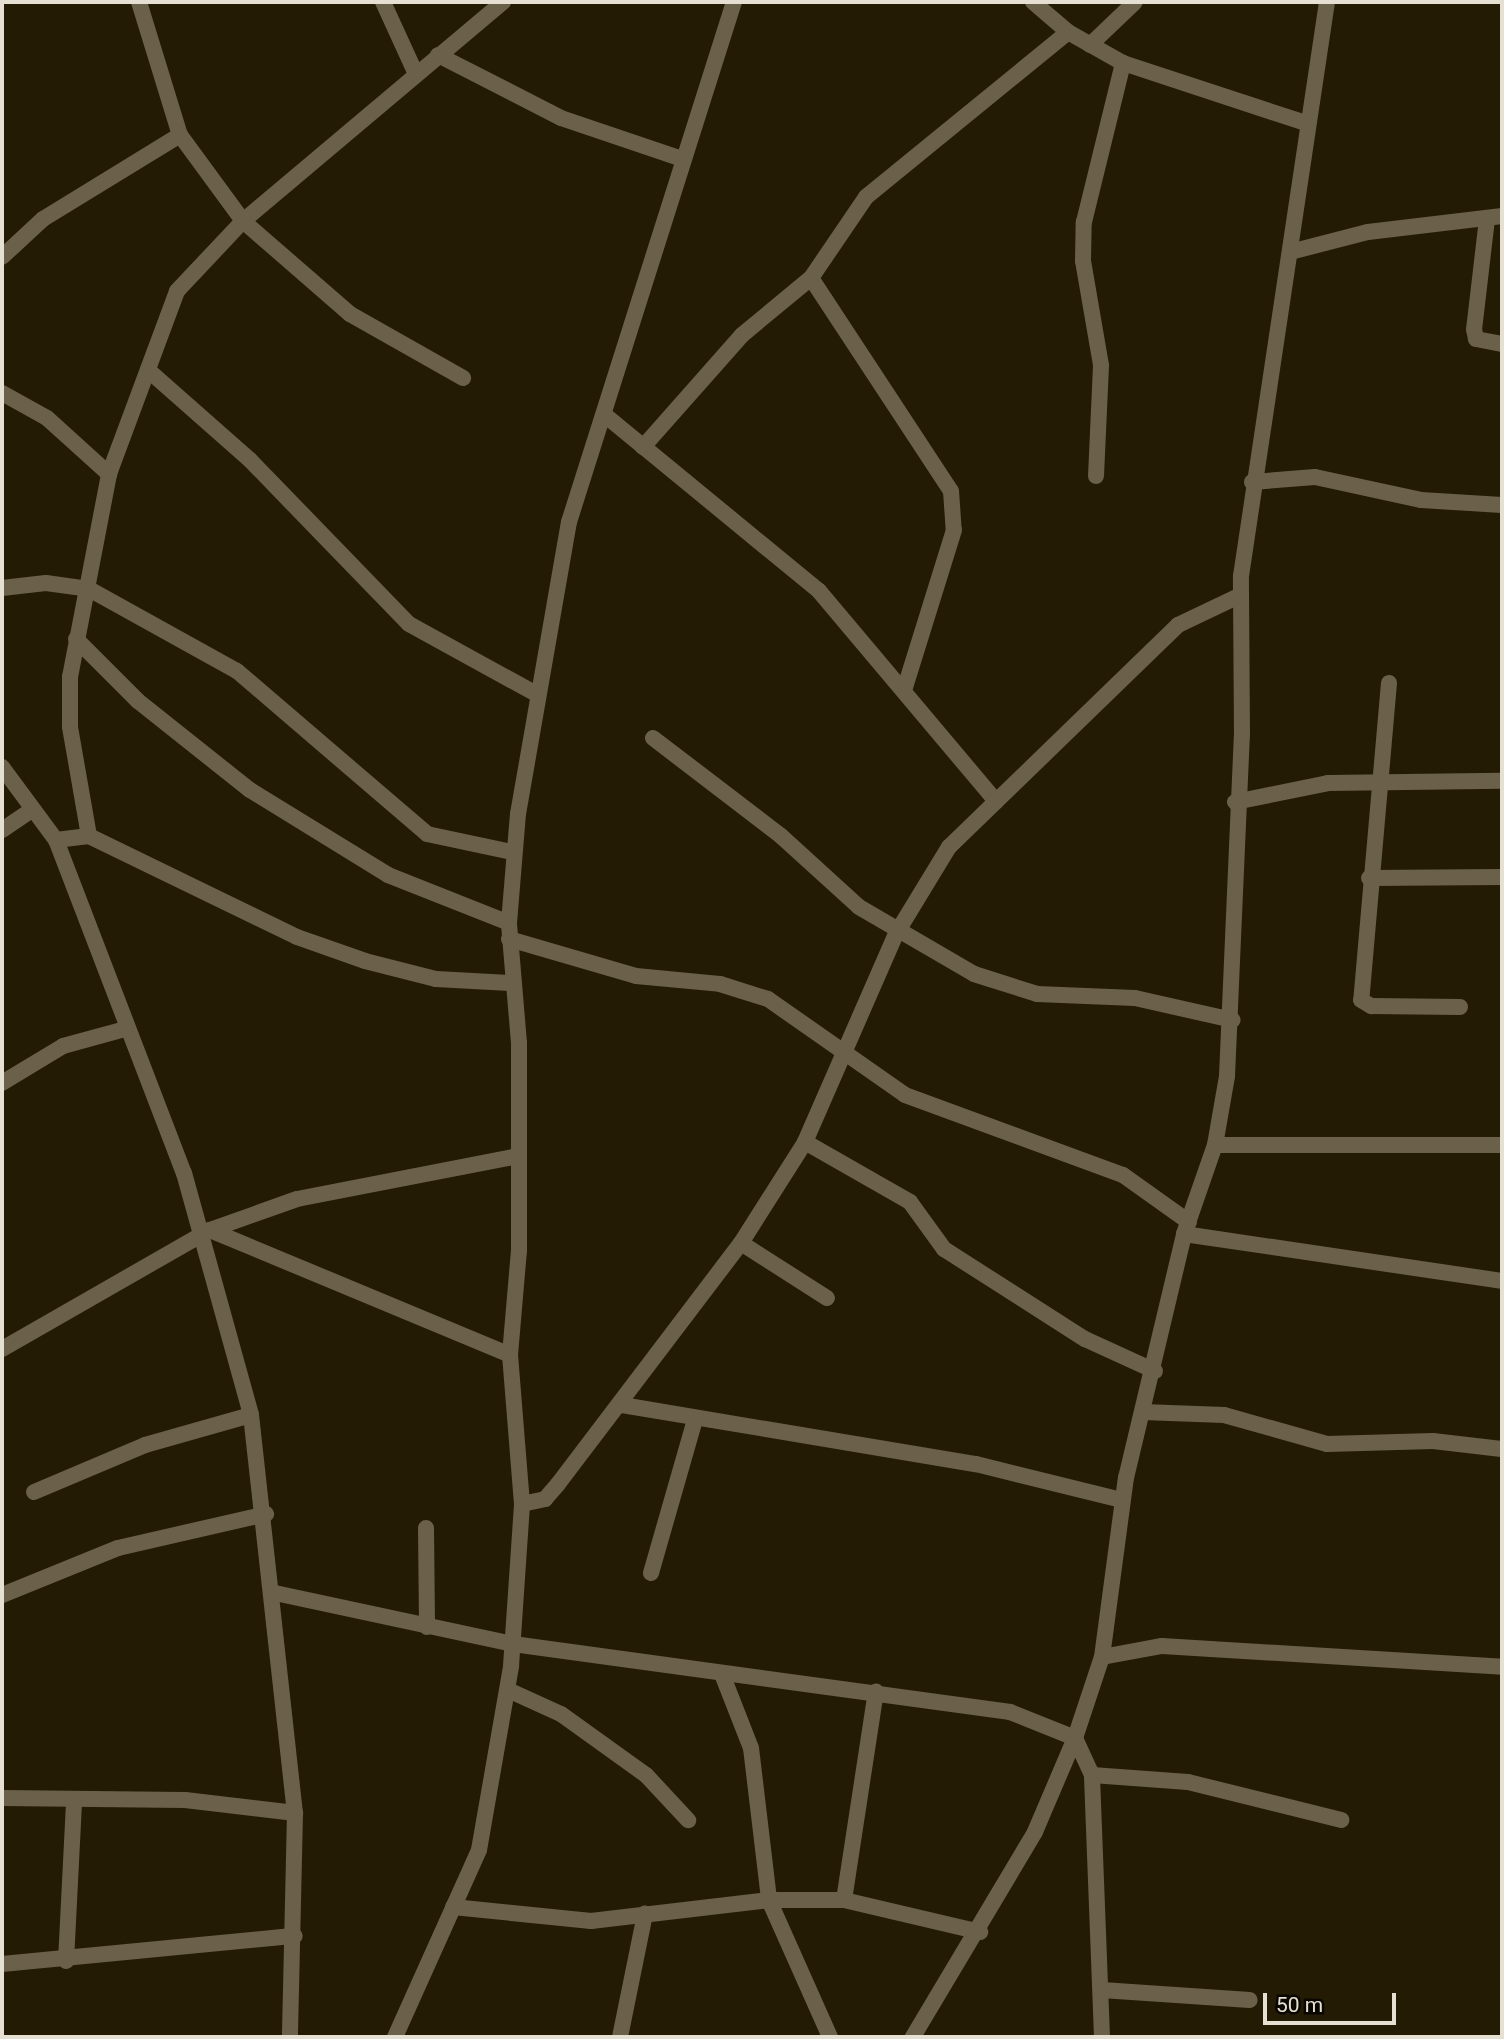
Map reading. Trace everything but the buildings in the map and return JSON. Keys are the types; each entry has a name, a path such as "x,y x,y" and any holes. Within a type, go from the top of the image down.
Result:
{"street":[{"path":"139,2 180,135 243,221 350,314 463,378"},
{"path":"383,2 416,74"},
{"path":"89,836 70,727 76,639 89,589 109,474 177,291 243,221 503,2"},
{"path":"395,2037 479,1850 508,1690 513,1644 523,1504 510,1355 519,1156 519,1043 510,983 509,931 512,852 538,695 569,522 606,416 682,159 734,2"},
{"path":"1033,2 1068,32 1123,63 1306,123"},
{"path":"1090,46 1135,2"},
{"path":"913,2037 980,1932 1035,1832 1075,1738 1102,1657 1122,1500 1155,1371 1187,1228 1215,1145 1233,1020 1235,802 1242,735 1239,596 1252,482 1294,251 1306,123 1327,2"},
{"path":"643,447 742,335 811,278 866,197 1068,32"},
{"path":"438,55 561,118 682,159"},
{"path":"1096,475 1101,365 1083,261 1084,222 1123,63"},
{"path":"2,257 43,219 180,135"},
{"path":"1294,251 1367,232 1494,218 1474,330 1476,339 1502,344"},
{"path":"811,278 951,491 954,530 905,687"},
{"path":"149,370 250,460 409,624 538,695"},
{"path":"2,393 47,418 109,474"},
{"path":"606,416 819,590 905,687 996,801"},
{"path":"1252,482 1315,477 1421,500 1502,505"},
{"path":"2,588 46,583 89,589 237,671 427,834 512,852"},
{"path":"523,1504 545,1499 622,1405 741,1242 805,1142 846,1058 896,934 949,847 1178,625 1239,596"},
{"path":"76,639 138,701 250,790 388,874 509,931 636,976 720,984 768,999 798,1014 846,1058 944,1114 1123,1175 1187,1228 1502,1281"},
{"path":"1389,683 1382,780 1369,878 1360,1000 1371,1006 1460,1007"},
{"path":"653,738 896,934 1012,989 1135,999 1233,1020"},
{"path":"2,767 29,812 56,840 125,1029 207,1232 251,1415 275,1592 276,1667 295,1812 295,1936 290,2037"},
{"path":"1235,802 1328,783 1382,780 1502,782"},
{"path":"2,830 29,812"},
{"path":"56,840 89,836 297,937 365,961 436,979 510,983"},
{"path":"1369,878 1502,877"},
{"path":"2,1083 63,1046 125,1029"},
{"path":"805,1142 910,1202 944,1249 1085,1339 1155,1371"},
{"path":"1215,1145 1502,1145"},
{"path":"2,1349 207,1232 297,1199 519,1156"},
{"path":"207,1232 510,1355"},
{"path":"741,1242 827,1298"},
{"path":"622,1405 695,1420 976,1464 1122,1500"},
{"path":"1143,1412 1224,1415 1327,1444 1433,1441 1502,1449"},
{"path":"34,1492 145,1445 251,1415"},
{"path":"651,1573 695,1420"},
{"path":"2,1595 118,1548 266,1514"},
{"path":"426,1528 427,1627"},
{"path":"275,1592 513,1644 722,1674 876,1691 1010,1712 1075,1738 1092,1775 1102,2037"},
{"path":"1102,1657 1162,1646 1502,1667"},
{"path":"722,1674 751,1748 769,1900 830,2037"},
{"path":"508,1690 561,1714 646,1775 688,1820"},
{"path":"844,1900 876,1691"},
{"path":"1092,1775 1188,1782 1341,1820"},
{"path":"2,1798 74,1801 185,1800 295,1812"},
{"path":"66,1962 74,1801"},
{"path":"453,1908 545,1920 645,1914 769,1900 844,1900 980,1932"},
{"path":"620,2037 645,1914"},
{"path":"2,1964 66,1962 295,1936"},
{"path":"1101,1990 1250,2000"}]}
